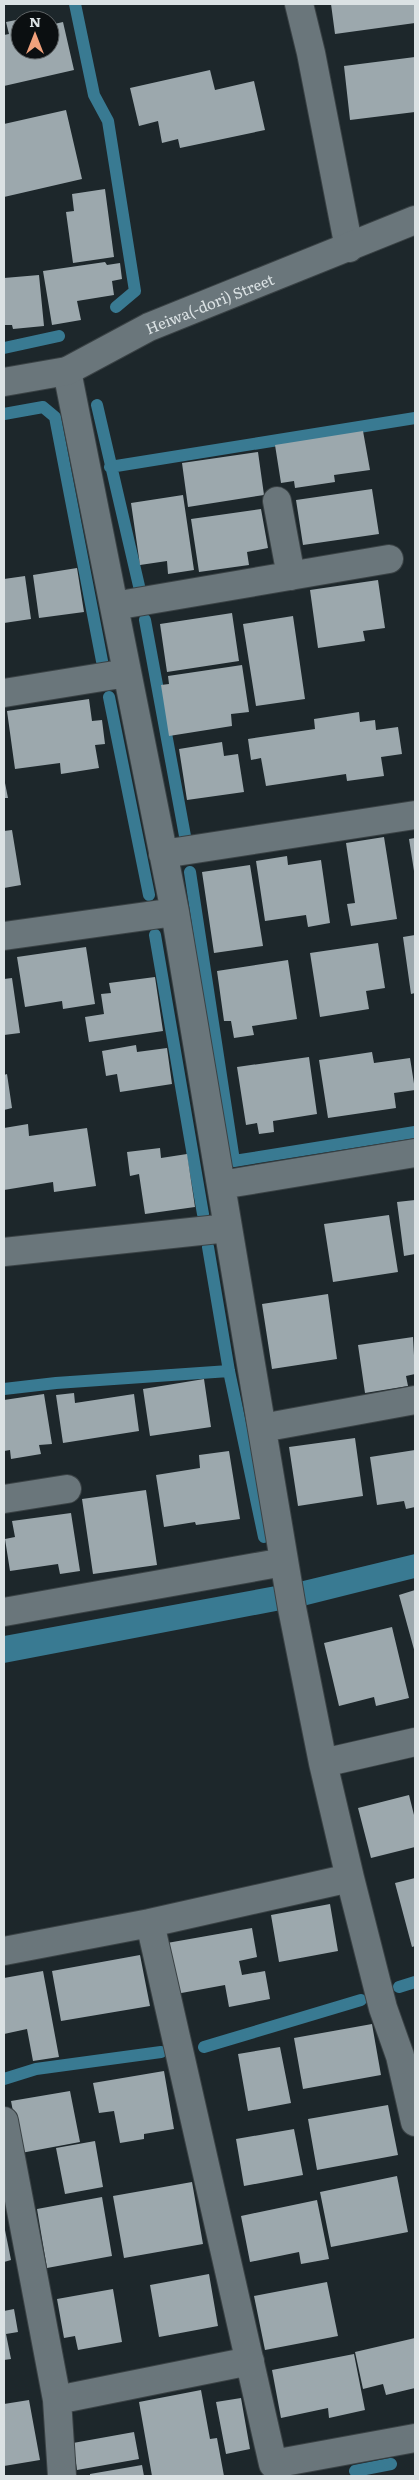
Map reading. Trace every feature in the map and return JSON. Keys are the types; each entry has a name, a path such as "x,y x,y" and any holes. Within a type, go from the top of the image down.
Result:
{"street":[{"path":"299,4 311,53 349,248"},
{"name":"Heiwa(-dori) Street","path":"4,382 67,371 149,327 415,220"},
{"path":"67,371 175,912 292,1608 323,1763 383,2008 408,2054 415,2122"},
{"path":"277,502 291,576"},
{"path":"114,606 389,559"},
{"path":"4,693 127,673"},
{"path":"163,854 415,815"},
{"path":"4,936 175,912"},
{"path":"221,1185 415,1153"},
{"path":"4,1252 228,1228"},
{"path":"262,1428 415,1400"},
{"path":"4,1499 67,1489"},
{"path":"4,1612 286,1570"},
{"path":"323,1763 415,1742"},
{"path":"4,1952 350,1878"},
{"path":"150,1922 273,2464 415,2438"},
{"path":"4,2121 57,2400 62,2476"},
{"path":"57,2400 250,2361"}],"water":[{"path":"415,1554 415,1578 307,1605 4,1663 4,1636 303,1581"}],"building":[{"path":"331,4 415,4 415,23 335,34"},
{"path":"10,21 10,60 60,60 60,23 63,22 74,70 4,86 4,35 9,34 6,22"},
{"path":"415,57 415,112 350,120 344,66"},
{"path":"210,70 215,90 254,81 265,130 180,148 178,139 162,143 158,121 139,126 130,88"},
{"path":"66,110 82,179 4,197 4,124"},
{"path":"105,189 114,257 73,263 66,212 74,211 72,194"},
{"path":"105,262 107,265 120,263 122,279 112,281 114,295 77,301 81,320 52,325 43,271"},
{"path":"39,275 44,326 13,329 12,325 4,325 4,278"},
{"path":"363,431 370,470 334,475 335,482 295,488 294,481 281,483 275,445"},
{"path":"258,452 264,495 188,507 182,463"},
{"path":"372,489 379,534 303,545 296,500"},
{"path":"183,495 194,570 168,574 167,561 140,565 131,503"},
{"path":"261,509 268,548 247,552 249,565 199,572 191,519"},
{"path":"77,568 84,612 39,618 33,575"},
{"path":"25,576 31,619 4,623 4,579"},
{"path":"378,580 385,628 363,631 365,641 318,648 310,590"},
{"path":"232,613 239,661 167,672 160,624"},
{"path":"293,616 305,699 256,706 243,624"},
{"path":"242,665 249,712 231,714 232,726 169,736 161,685 169,684 168,676"},
{"path":"89,699 92,721 102,720 105,744 95,745 99,768 61,774 60,763 15,769 7,711"},
{"path":"359,712 360,722 375,720 376,730 398,727 402,754 381,757 384,776 347,781 346,774 266,786 261,758 251,760 248,739 315,729 314,719"},
{"path":"222,742 224,756 238,754 244,792 187,800 179,749"},
{"path":"4,778 8,798 4,798"},
{"path":"12,830 21,885 4,888 4,831"},
{"path":"384,837 397,919 351,926 347,904 355,903 346,843"},
{"path":"415,838 415,871 414,871 409,839"},
{"path":"287,856 288,865 321,860 330,923 308,927 306,915 265,921 256,861"},
{"path":"250,865 263,946 214,953 202,872"},
{"path":"415,935 415,993 411,994 403,937"},
{"path":"378,943 385,988 366,991 369,1009 320,1017 310,953"},
{"path":"86,947 95,1004 63,1009 62,1001 25,1007 17,957"},
{"path":"288,960 297,1019 252,1026 254,1035 234,1038 231,1021 224,1021 217,971"},
{"path":"155,977 163,1031 89,1042 85,1017 104,1014 101,994 111,993 109,983"},
{"path":"12,978 20,1033 4,1035 4,979"},
{"path":"136,1045 137,1052 167,1048 172,1084 120,1092 117,1074 106,1076 102,1051"},
{"path":"372,1052 374,1063 410,1058 415,1090 394,1093 396,1108 328,1118 319,1060"},
{"path":"309,1057 317,1114 273,1121 274,1132 259,1134 257,1123 246,1125 237,1067"},
{"path":"7,1074 12,1108 4,1110 4,1075"},
{"path":"28,1124 29,1136 87,1128 96,1186 54,1192 53,1182 4,1190 4,1128"},
{"path":"160,1148 161,1158 187,1154 195,1207 145,1214 139,1174 130,1176 127,1152"},
{"path":"415,1200 415,1254 404,1256 397,1202"},
{"path":"389,1215 398,1272 333,1282 324,1224"},
{"path":"328,1294 337,1359 272,1369 262,1304"},
{"path":"413,1337 415,1374 406,1376 408,1386 365,1393 358,1345"},
{"path":"204,1379 211,1427 150,1436 143,1389"},
{"path":"74,1393 75,1403 134,1394 139,1431 63,1443 56,1395"},
{"path":"44,1394 52,1444 39,1445 41,1454 11,1459 10,1450 4,1451 4,1400"},
{"path":"355,1438 363,1496 298,1506 289,1447"},
{"path":"415,1450 415,1507 406,1509 404,1501 377,1505 370,1457"},
{"path":"229,1451 240,1519 196,1525 195,1522 164,1527 156,1475 200,1468 199,1455"},
{"path":"146,1490 157,1565 93,1574 82,1499"},
{"path":"71,1513 80,1571 60,1574 58,1564 10,1571 5,1539 15,1537 12,1521"},
{"path":"415,1590 415,1653 399,1595"},
{"path":"392,1627 409,1698 376,1706 374,1697 339,1706 324,1643"},
{"path":"409,1795 415,1819 415,1847 371,1858 358,1808"},
{"path":"415,1878 415,1946 412,1947 395,1883"},
{"path":"330,1904 338,1951 279,1962 271,1915"},
{"path":"252,1928 257,1957 239,1961 242,1975 265,1971 270,1999 229,2007 225,1985 176,1994 167,1943"},
{"path":"140,1955 150,2006 61,2021 52,1971"},
{"path":"43,1971 59,2057 33,2061 27,2029 4,2034 4,1978"},
{"path":"372,2024 381,2075 303,2089 294,2038"},
{"path":"280,2047 291,2103 248,2111 238,2054"},
{"path":"164,2071 174,2129 144,2134 144,2139 120,2143 114,2111 99,2113 93,2083"},
{"path":"70,2091 80,2142 21,2153 11,2101"},
{"path":"388,2105 398,2155 317,2170 308,2119"},
{"path":"294,2129 303,2175 244,2186 236,2139"},
{"path":"95,2141 103,2187 65,2194 56,2148"},
{"path":"397,2176 408,2232 331,2247 320,2192"},
{"path":"192,2182 203,2244 124,2258 113,2196"},
{"path":"102,2197 112,2256 47,2268 37,2209"},
{"path":"317,2200 329,2259 301,2264 299,2252 250,2262 241,2216"},
{"path":"4,2225 11,2260 4,2262"},
{"path":"209,2274 218,2326 159,2337 150,2285"},
{"path":"327,2282 338,2336 265,2350 254,2296"},
{"path":"113,2289 122,2342 78,2350 75,2336 64,2338 57,2299"},
{"path":"14,2309 18,2332 6,2334 11,2359 4,2360 4,2311"},
{"path":"415,2338 415,2388 386,2395 383,2384 363,2389 355,2352"},
{"path":"354,2354 365,2410 329,2418 328,2408 281,2418 272,2370"},
{"path":"201,2390 210,2439 217,2438 224,2476 152,2476 139,2402"},
{"path":"241,2398 250,2449 226,2454 216,2402"},
{"path":"29,2400 40,2460 4,2466 4,2404"},
{"path":"134,2432 139,2459 77,2470 73,2443"},
{"path":"142,2465 144,2476 90,2476 90,2474"}],"waterway":[{"path":"75,4 94,95 108,121 135,291 116,307"},
{"path":"4,348 59,336"},
{"path":"97,405 139,586"},
{"path":"4,414 43,407 55,417 102,661"},
{"path":"110,467 415,418"},
{"path":"145,620 185,836"},
{"path":"109,697 149,895"},
{"path":"190,872 234,1161 415,1132"},
{"path":"155,935 203,1214"},
{"path":"208,1247 229,1371 264,1537"},
{"path":"4,1389 56,1383 229,1371"},
{"path":"399,1987 415,1982"},
{"path":"204,2047 361,2000"},
{"path":"4,2079 36,2069 161,2052"},
{"path":"355,2471 391,2464"}]}
